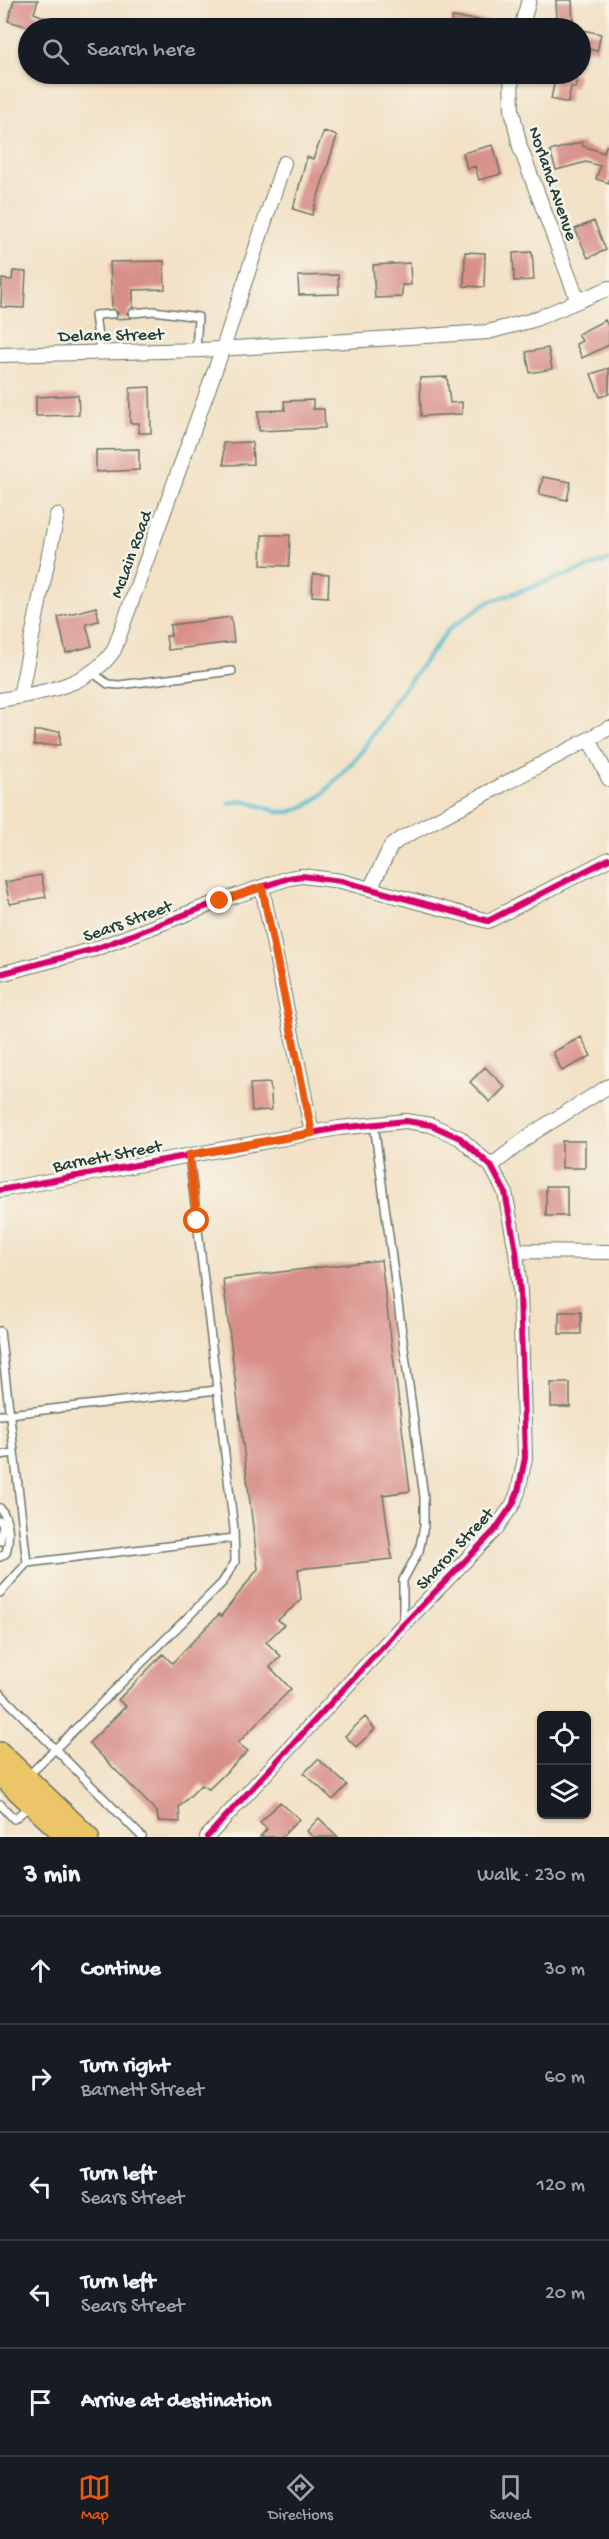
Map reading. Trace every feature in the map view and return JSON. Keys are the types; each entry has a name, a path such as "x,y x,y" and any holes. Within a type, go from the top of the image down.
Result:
{"main road":[{"path":"0,1753 88,1837"},
{"path":"0,1774 66,1837"}],"street":[{"path":"524,18 529,0"},
{"name":"Norland Avenue","path":"511,84 512,110 520,147 578,301"},
{"name":"McLain Road","path":"0,700 81,680 105,664 121,633 223,348 284,163"},
{"path":"223,348 488,332 532,320 609,288"},
{"name":"Delane Street","path":"0,355 223,348"},
{"path":"20,696 57,515"},
{"path":"370,889 391,846 400,839 609,728"},
{"path":"589,739 609,779"},
{"name":"Sears Street","path":"0,974 95,949 290,878 302,876 341,881 488,921 609,859"},
{"path":"262,887 312,1133"},
{"path":"491,1166 533,1133 609,1086"},
{"name":"Barnett Street","path":"0,1190 312,1133 406,1121 430,1125 460,1138 491,1166"},
{"name":"Sharon Street","path":"207,1837 403,1625 495,1530 513,1504 518,1492 525,1458 516,1251 505,1192 491,1166"},
{"path":"516,1251 609,1252"}],"lane":[{"path":"134,313 154,311 198,317 196,350"},
{"path":"100,352 95,315 112,314"},
{"path":"93,673 108,684 120,685 232,671"},
{"path":"374,1124 424,1497 424,1526 419,1551 403,1580 403,1625"},
{"path":"26,1778 222,1583 235,1562 189,1155"},
{"path":"0,1331 27,1563"},
{"path":"0,1415 217,1389"},
{"path":"0,1455 14,1453"},
{"path":"0,1508 5,1513 10,1540 6,1553 0,1557"},
{"path":"0,1521 3,1525 0,1541"},
{"path":"0,1593 27,1563 234,1538"},
{"path":"0,1693 142,1837"},
{"path":"0,1804 15,1819 32,1804"}],"building":[{"path":"14,0 38,0 34,13 44,18 18,18 18,24 8,21"},
{"path":"556,0 572,0 573,18 557,18"},
{"path":"591,32 601,34 597,51 591,50"},
{"path":"554,84 576,84 575,88 571,87 568,103 551,99"},
{"path":"324,131 337,136 312,215 293,209 307,157 313,159"},
{"path":"582,142 583,146 604,153 606,146 609,146 609,183 596,179 600,166 586,162 556,170 550,151"},
{"path":"493,145 501,174 479,180 475,166 467,169 463,153"},
{"path":"594,221 606,250 588,258 575,229"},
{"path":"465,252 485,253 484,287 464,286"},
{"path":"532,252 534,280 514,281 513,253"},
{"path":"164,261 165,289 133,290 133,307 127,313 131,318 115,319 118,313 112,308 110,262"},
{"path":"410,263 411,285 402,285 402,297 375,298 373,265"},
{"path":"13,271 26,272 24,308 1,307 2,279 12,280"},
{"path":"338,275 339,294 299,295 298,276"},
{"path":"605,320 609,328 609,345 582,358 576,344 582,341 578,334"},
{"path":"548,348 552,369 530,373 526,352"},
{"path":"609,368 609,394 600,397 591,374"},
{"path":"447,377 450,403 462,402 462,414 421,416 420,378"},
{"path":"150,387 151,433 139,433 139,423 130,423 130,388"},
{"path":"78,395 79,415 36,416 36,397"},
{"path":"313,400 313,409 324,409 325,428 259,431 258,411 285,410 284,401"},
{"path":"252,442 253,464 224,465 223,443"},
{"path":"139,449 139,470 96,472 96,450"},
{"path":"543,477 571,482 567,500 539,494"},
{"path":"262,535 290,535 289,566 261,565"},
{"path":"313,574 329,575 328,597 312,596"},
{"path":"96,607 99,621 86,624 92,646 66,653 58,617"},
{"path":"231,617 234,642 168,650 166,636 171,636 170,625"},
{"path":"34,731 60,731 60,745 34,745"},
{"path":"41,875 46,897 10,904 5,882"},
{"path":"581,1037 591,1056 562,1071 553,1052"},
{"path":"485,1067 505,1087 490,1102 470,1082"},
{"path":"270,1083 272,1110 252,1111 250,1084"},
{"path":"562,1141 585,1141 585,1168 562,1168"},
{"path":"546,1186 567,1186 567,1216 546,1216"},
{"path":"381,1260 410,1491 383,1495 392,1559 298,1569 301,1600 278,1620 284,1625 266,1642 281,1656 270,1667 291,1689 238,1743 248,1751 209,1789 201,1785 179,1807 180,1822 158,1821 157,1812 89,1743 126,1706 118,1700 163,1654 172,1663 219,1614 221,1616 258,1569 223,1279"},
{"path":"559,1312 581,1312 581,1334 559,1334"},
{"path":"551,1383 570,1383 570,1407 551,1407"},
{"path":"365,1717 375,1729 356,1747 345,1736"},
{"path":"318,1759 347,1785 333,1800 304,1773"},
{"path":"280,1802 299,1819 282,1837 260,1837 267,1829 260,1823"},
{"path":"319,1818 338,1837 313,1837 307,1831"}],"waterway":[{"path":"229,803 245,801 279,812 290,812 306,806 322,795 360,754 393,703 449,629 486,603 609,560"}],"cycle path":[{"path":"0,974 95,949 220,901 289,878 302,876 341,881 488,921 609,859"},
{"path":"0,1190 339,1128 406,1121 431,1125 460,1138 491,1166 505,1192 516,1251 520,1292 525,1458 518,1492 513,1504 495,1530 403,1625 207,1837"}],"route":[{"path":"197,1221 189,1155 312,1133 262,887 220,901"}]}
